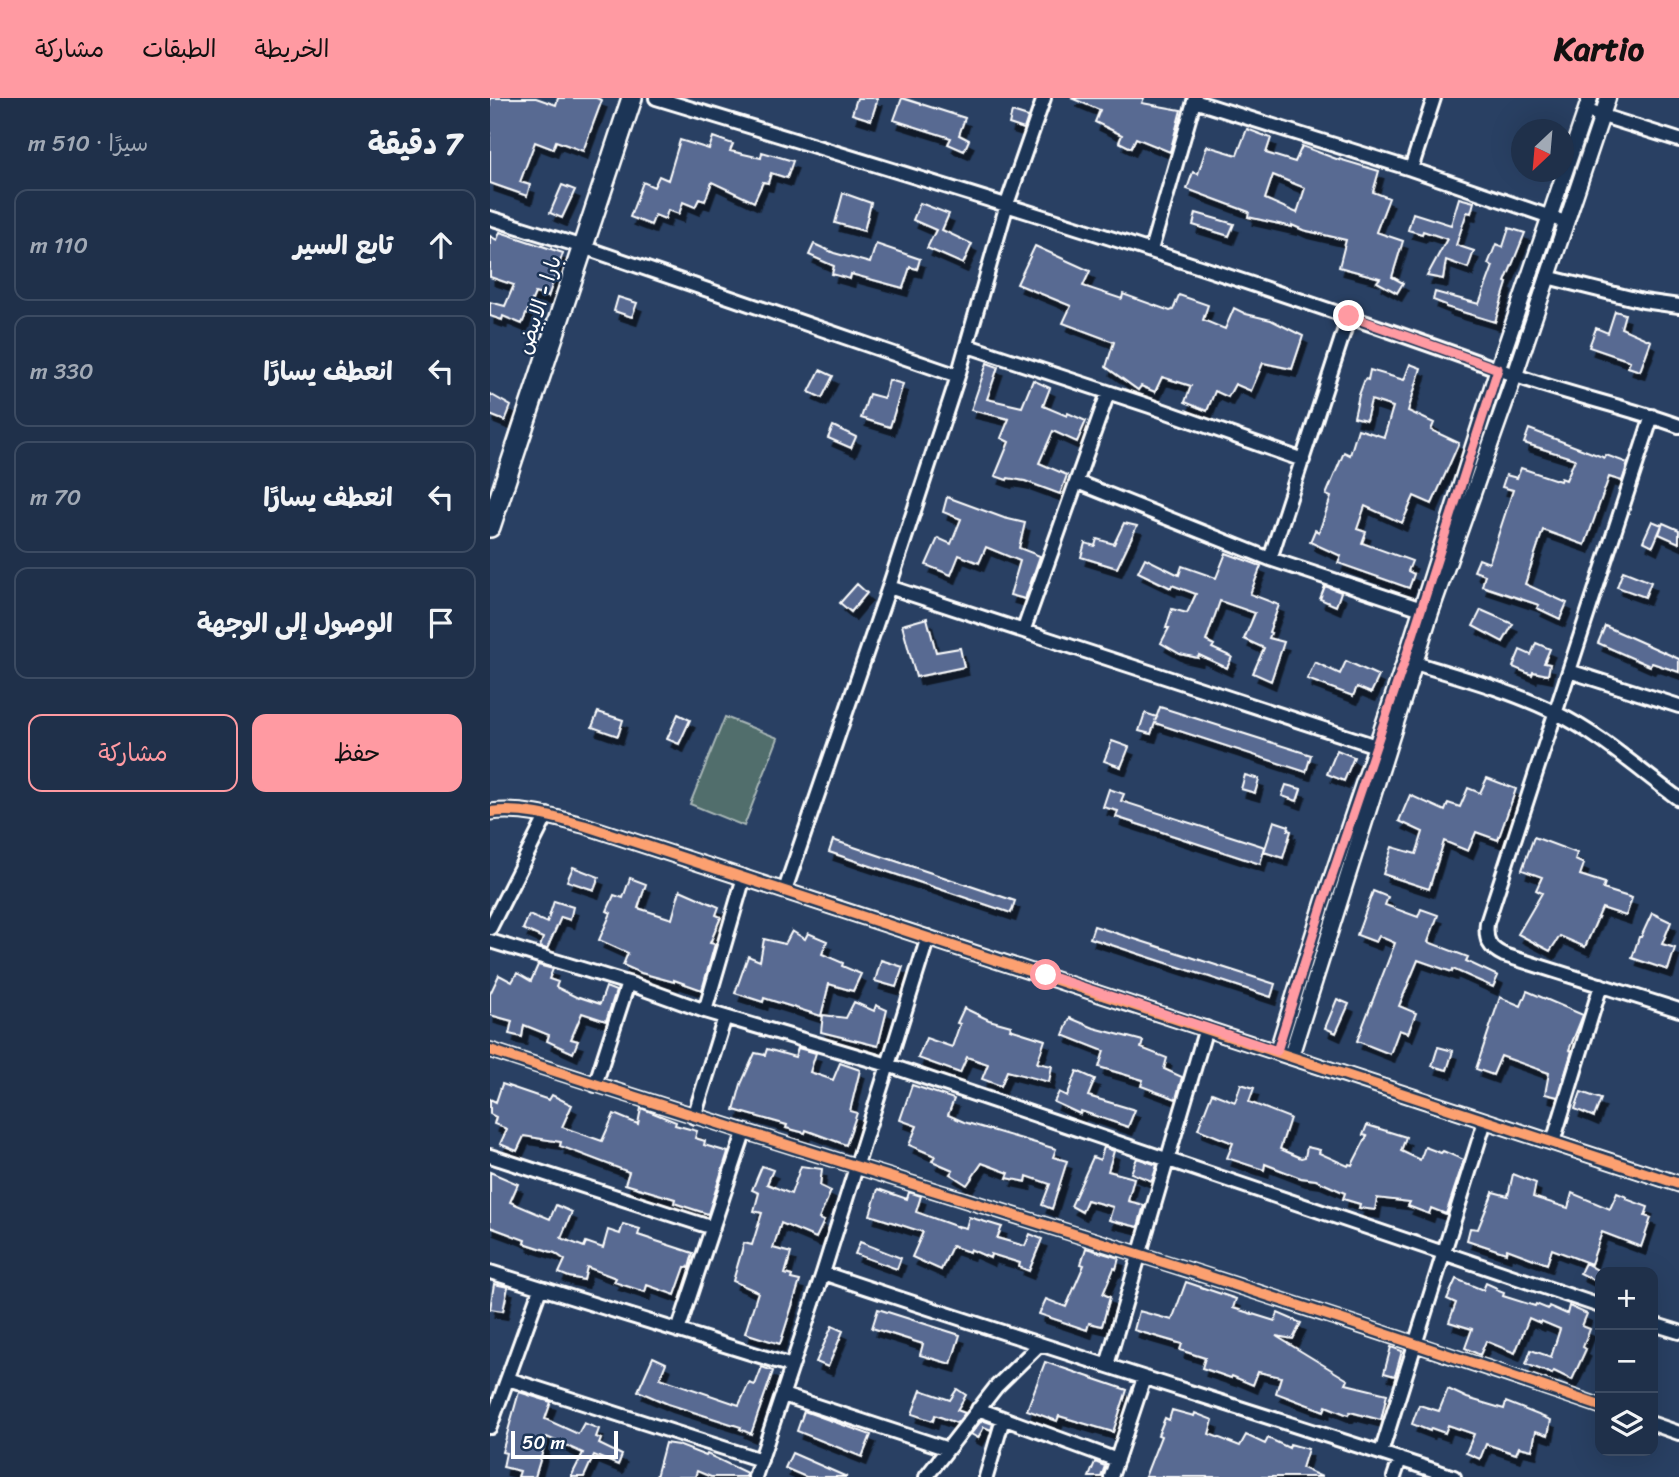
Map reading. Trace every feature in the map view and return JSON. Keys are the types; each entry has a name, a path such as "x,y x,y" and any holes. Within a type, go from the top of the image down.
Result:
{"main road":[{"name":"بارا - الابيض","path":"490,527 583,247 626,100"}],"street":[{"path":"656,98 1151,250 1349,316 1515,376 1679,426"},
{"path":"786,890 968,346 1007,204 1044,98"},
{"path":"1410,169 1434,98"},
{"path":"1426,610 1515,376 1608,98"},
{"path":"1151,250 1194,99 1565,222"},
{"path":"1284,1053 1410,662 1498,369 1588,104 1602,116 1679,140"},
{"path":"490,218 583,247 958,376"},
{"path":"1547,278 1643,301 1679,306"},
{"path":"1270,559 1349,316"},
{"path":"968,346 1303,460"},
{"path":"1024,629 1108,393"},
{"path":"1652,416 1487,923 1486,934 1488,944 1504,955 1679,1010"},
{"path":"1077,482 1270,559 1426,610"},
{"path":"889,587 1376,746"},
{"path":"1410,662 1509,693 1555,712 1595,735 1679,799"},
{"path":"1284,1053 1376,746 1410,662"},
{"path":"1569,671 1679,706"},
{"path":"490,812 512,810 547,815 786,890 1679,1184"},
{"path":"490,928 547,815"},
{"path":"705,1011 744,877"},
{"path":"755,1477 823,1273 928,937"},
{"path":"490,941 628,983 705,1011 888,1065 1168,1162 1595,1304"},
{"path":"596,1085 628,983"},
{"path":"1553,1142 1601,985"},
{"path":"694,1117 725,1017"},
{"path":"1107,1365 1206,1028"},
{"path":"490,1050 744,1133 1140,1255 1595,1404"},
{"path":"1381,1453 1485,1121"},
{"path":"678,1331 744,1133"},
{"path":"490,1156 713,1228"},
{"path":"490,1272 792,1366"},
{"path":"823,1273 1454,1477"},
{"path":"490,1427 540,1289"},
{"path":"1658,1326 1679,1332"},
{"path":"926,1477 996,1387 1039,1345"},
{"path":"1111,1477 1144,1378"},
{"path":"508,1379 761,1460"},
{"path":"783,1395 948,1448"},
{"path":"978,1409 1117,1460"},
{"path":"986,1477 1003,1419"},
{"path":"1658,1426 1679,1433"},
{"path":"1394,1477 1400,1459"}],"green space":[{"path":"725,717 778,738 744,826 690,804"}],"building":[{"path":"490,98 536,98 556,105 558,98 602,100 583,151 556,141 553,149 535,142 520,182 530,185 527,196 490,183"},
{"path":"857,98 878,98 871,120 852,114"},
{"path":"902,98 965,118 959,135 969,140 964,151 948,144 951,138 894,120"},
{"path":"1071,98 1144,98 1142,103 1181,110 1170,152 1136,138 1131,148 1119,142 1122,135 1095,122 1100,110"},
{"path":"1012,112 1028,117 1024,129 1009,124"},
{"path":"1247,129 1271,138 1266,153 1295,162 1302,146 1379,171 1373,192 1389,198 1376,232 1403,241 1392,277 1403,283 1397,293 1377,282 1380,278 1339,267 1346,240 1292,225 1248,217 1249,212 1187,189 1193,172 1198,174 1207,146 1237,155","holes":["1273,175 1305,188 1297,213 1265,199"]},
{"path":"713,137 733,144 730,151 761,158 762,152 793,161 787,178 771,173 768,183 763,182 754,202 712,182 705,201 699,199 695,207 683,202 679,214 668,210 665,219 655,215 651,225 630,217 643,182 654,187 659,176 668,180 680,140 709,149"},
{"path":"562,185 575,190 562,218 550,213"},
{"path":"843,193 871,203 864,231 835,223"},
{"path":"1459,198 1474,202 1471,213 1467,212 1456,245 1474,251 1468,268 1446,260 1443,279 1427,276 1447,239 1423,231 1422,234 1408,230 1413,213 1451,225"},
{"path":"920,203 949,214 942,230 972,244 963,264 927,248 936,230 913,220"},
{"path":"1196,213 1234,224 1229,236 1193,225"},
{"path":"1509,228 1525,233 1505,282 1507,283 1495,322 1446,307 1433,300 1435,292 1479,304 1493,266 1488,264 1496,244 1503,247"},
{"path":"500,232 563,253 548,297 535,293 522,324 503,316 502,320 490,316 490,302 505,306 514,285 490,277 490,236 497,240"},
{"path":"814,244 870,263 876,244 920,259 917,269 910,267 903,288 851,274 850,279 832,274 834,266 809,255"},
{"path":"1035,246 1090,271 1083,286 1122,299 1123,294 1170,311 1173,310 1179,295 1208,305 1203,320 1225,329 1234,308 1271,320 1303,336 1292,369 1263,363 1251,391 1235,384 1228,397 1215,391 1207,411 1185,402 1191,386 1162,377 1155,392 1141,386 1138,390 1106,367 1114,342 1063,323 1071,306 1017,284"},
{"path":"618,297 637,303 632,317 614,311"},
{"path":"1615,311 1625,314 1621,328 1651,341 1640,371 1628,367 1630,361 1589,347 1596,328 1608,333"},
{"path":"987,363 998,367 987,399 1022,407 1033,380 1050,388 1043,406 1086,421 1077,442 1053,431 1039,463 1067,475 1060,494 1025,481 995,476 1009,442 1001,438 1009,419 971,410"},
{"path":"1410,364 1421,368 1408,411 1434,423 1431,430 1459,443 1432,504 1414,496 1402,523 1365,506 1357,529 1366,532 1362,543 1412,561 1408,571 1414,574 1409,588 1338,563 1341,556 1310,542 1315,530 1319,532 1331,497 1326,495 1344,452 1350,455 1358,429 1384,437 1393,407 1371,400 1366,420 1354,417 1359,395 1365,379 1368,380 1370,370 1404,380"},
{"path":"820,370 833,376 822,398 809,392"},
{"path":"889,380 903,384 890,427 861,418 869,394 884,398"},
{"path":"490,394 511,406 505,421 490,415"},
{"path":"833,426 856,437 851,448 828,438"},
{"path":"1529,429 1605,458 1606,455 1628,463 1622,481 1609,477 1585,545 1543,530 1525,584 1567,603 1560,619 1537,608 1539,605 1482,586 1485,575 1474,571 1479,559 1489,563 1513,490 1502,487 1506,475 1517,478 1521,468 1560,481 1561,478 1566,480 1575,459 1524,443"},
{"path":"947,497 1025,523 1019,548 1040,556 1025,599 1010,595 1020,561 986,547 979,563 959,555 951,575 926,565 938,538 951,544 961,519 943,512"},
{"path":"1652,521 1662,525 1653,546 1643,541"},
{"path":"1124,523 1137,526 1117,568 1081,557 1085,543 1095,546 1097,539 1114,544"},
{"path":"1663,523 1679,530 1679,543 1659,534"},
{"path":"1226,553 1261,566 1250,594 1279,605 1269,638 1284,642 1271,681 1253,673 1264,648 1244,639 1255,613 1220,601 1206,641 1214,645 1212,648 1232,657 1227,668 1199,655 1198,658 1180,654 1161,643 1169,628 1166,628 1172,609 1187,613 1196,594 1172,585 1171,588 1138,572 1145,558 1179,575 1182,566 1216,578"},
{"path":"1623,571 1651,582 1645,597 1617,587"},
{"path":"857,584 867,593 851,612 840,603"},
{"path":"1325,586 1341,592 1336,606 1320,599"},
{"path":"1481,610 1513,624 1503,642 1473,626"},
{"path":"927,618 936,652 960,648 964,667 916,677 902,625"},
{"path":"1605,626 1679,659 1679,672 1652,663 1650,666 1598,643"},
{"path":"1536,643 1550,649 1544,663 1550,664 1548,675 1533,672 1532,675 1513,667 1520,650 1531,655"},
{"path":"1346,661 1379,676 1371,693 1357,687 1353,696 1307,679 1315,662 1340,674"},
{"path":"1160,707 1311,755 1306,772 1155,723 1151,734 1139,731 1145,713 1156,717"},
{"path":"598,712 623,720 618,736 592,727"},
{"path":"678,714 690,720 679,744 667,739"},
{"path":"1112,741 1129,747 1121,767 1104,761"},
{"path":"1337,750 1354,757 1344,781 1327,774"},
{"path":"1245,775 1259,779 1255,793 1241,789"},
{"path":"1487,778 1516,789 1498,840 1476,832 1468,851 1444,841 1429,889 1383,874 1392,847 1416,854 1423,832 1399,821 1410,795 1445,811 1448,803 1460,807 1468,788 1480,793"},
{"path":"1286,785 1301,789 1297,801 1282,796"},
{"path":"1109,789 1124,794 1121,801 1265,847 1260,864 1116,817 1118,811 1103,807"},
{"path":"1274,821 1289,826 1288,830 1291,831 1283,858 1264,852"},
{"path":"1534,837 1577,853 1575,860 1584,864 1580,875 1605,883 1603,889 1632,898 1626,916 1602,908 1585,947 1560,936 1550,951 1518,934 1542,893 1536,890 1542,877 1522,870"},
{"path":"833,840 1015,901 1011,913 829,852"},
{"path":"573,867 599,877 594,890 567,881"},
{"path":"630,878 646,884 638,908 672,919 680,890 719,907 716,915 721,917 710,943 715,944 702,990 674,980 641,973 623,965 628,953 599,940 611,913 607,911 614,895 623,898"},
{"path":"1373,891 1388,897 1385,905 1418,917 1421,909 1438,915 1428,942 1468,957 1466,961 1498,976 1493,987 1453,969 1452,972 1418,960 1399,1006 1416,1013 1408,1033 1399,1030 1390,1054 1357,1041 1395,943 1379,936 1376,942 1357,935"},
{"path":"554,901 573,907 570,920 561,917 547,949 540,947 543,938 523,929 529,915 547,923"},
{"path":"1652,913 1671,922 1662,944 1675,948 1668,970 1632,958 1639,937"},
{"path":"1094,926 1275,984 1271,997 1090,938"},
{"path":"792,931 805,939 808,933 827,941 822,954 861,974 853,991 829,984 821,1016 764,998 763,1002 735,993 748,956 760,961 764,939 785,944"},
{"path":"881,960 903,967 896,987 875,981"},
{"path":"538,965 553,969 549,979 558,982 556,987 578,998 600,1004 606,987 616,991 606,1021 582,1013 571,1039 578,1041 573,1053 547,1041 549,1035 524,1025 522,1037 509,1034 512,1021 490,1015 490,994 499,975 512,982 517,973 531,981"},
{"path":"1527,991 1583,1015 1569,1050 1572,1051 1558,1097 1545,1094 1549,1073 1501,1056 1493,1075 1476,1069 1500,997 1521,1006"},
{"path":"1337,999 1349,1004 1336,1033 1325,1028"},
{"path":"854,1002 874,1011 876,1005 887,1010 878,1046 821,1032 823,1015 846,1018"},
{"path":"964,1008 989,1020 1011,1026 1010,1029 1045,1040 1037,1063 1052,1066 1049,1082 1007,1071 1001,1086 982,1079 988,1064 967,1057 960,1073 918,1058 926,1038 952,1047 960,1024 957,1023"},
{"path":"1070,1018 1094,1028 1143,1041 1141,1048 1167,1058 1164,1069 1182,1077 1176,1099 1141,1086 1143,1080 1099,1067 1104,1051 1063,1035"},
{"path":"1438,1047 1453,1051 1447,1070 1432,1066"},
{"path":"798,1048 816,1053 810,1072 833,1080 840,1063 860,1070 850,1111 857,1113 846,1145 806,1130 805,1133 786,1128 787,1125 734,1110 741,1084 755,1053 765,1055 767,1049 795,1057"},
{"path":"1077,1071 1095,1079 1088,1096 1135,1110 1128,1127 1081,1111 1080,1114 1054,1102 1059,1092 1067,1096"},
{"path":"502,1084 549,1100 552,1095 572,1105 562,1127 602,1141 614,1114 638,1124 641,1108 676,1122 675,1125 697,1131 695,1138 705,1141 704,1145 728,1152 708,1214 674,1203 675,1199 625,1184 629,1172 560,1146 561,1142 524,1136 517,1151 500,1144 507,1129 494,1124 496,1117 490,1114 490,1099 496,1102"},
{"path":"1241,1084 1254,1088 1249,1102 1290,1118 1280,1149 1301,1158 1305,1157 1307,1147 1320,1150 1319,1153 1348,1166 1352,1165 1367,1136 1363,1135 1367,1125 1406,1137 1401,1151 1420,1160 1425,1147 1464,1160 1446,1214 1431,1208 1429,1214 1408,1206 1410,1202 1377,1198 1375,1210 1359,1208 1360,1204 1343,1199 1345,1193 1316,1180 1301,1178 1265,1164 1264,1170 1227,1158 1233,1143 1198,1129 1212,1093 1235,1102"},
{"path":"912,1085 954,1099 948,1115 1056,1149 1053,1157 1067,1161 1052,1209 1042,1205 1050,1184 1027,1176 1026,1182 1007,1178 1009,1173 982,1163 967,1185 950,1174 953,1170 932,1161 935,1156 909,1145 917,1126 900,1120"},
{"path":"1581,1092 1601,1099 1594,1117 1575,1109"},
{"path":"1104,1147 1114,1151 1108,1171 1134,1178 1128,1201 1144,1205 1138,1227 1109,1220 1113,1207 1087,1200 1082,1212 1071,1206 1093,1157 1100,1160"},
{"path":"1137,1158 1157,1165 1152,1181 1131,1173"},
{"path":"762,1166 773,1170 767,1184 791,1194 801,1166 822,1169 820,1186 831,1191 819,1219 824,1221 816,1238 781,1223 773,1248 791,1253 785,1274 800,1281 780,1344 745,1333 758,1292 733,1281 744,1243 752,1245 762,1213 754,1211 759,1193 752,1190"},
{"path":"490,1172 518,1184 510,1202 550,1219 556,1205 572,1212 561,1238 584,1247 586,1242 603,1248 608,1230 620,1234 623,1224 640,1229 638,1235 693,1253 689,1268 685,1267 675,1295 647,1285 645,1292 614,1282 616,1278 587,1267 584,1280 559,1273 565,1260 555,1253 524,1243 525,1240 490,1227"},
{"path":"1513,1174 1536,1183 1533,1197 1568,1208 1572,1193 1610,1209 1617,1193 1648,1207 1645,1216 1651,1218 1641,1247 1602,1232 1591,1264 1552,1249 1547,1264 1507,1249 1506,1253 1467,1240 1470,1228 1478,1229 1493,1192 1508,1196"},
{"path":"878,1189 907,1199 909,1192 921,1196 916,1212 958,1227 966,1228 969,1217 1002,1227 997,1238 1025,1246 1030,1234 1042,1239 1029,1271 1019,1267 1020,1263 991,1254 990,1258 970,1249 969,1252 952,1246 941,1270 912,1257 923,1232 870,1215"},
{"path":"860,1242 901,1258 897,1269 855,1254"},
{"path":"1086,1248 1119,1258 1103,1294 1110,1297 1102,1326 1089,1323 1087,1330 1039,1314 1046,1299 1066,1307 1084,1265 1081,1264"},
{"path":"1585,1263 1595,1269 1595,1278 1594,1280 1580,1273"},
{"path":"1456,1279 1483,1290 1486,1283 1504,1293 1503,1296 1535,1306 1536,1304 1548,1309 1549,1306 1567,1314 1569,1306 1587,1314 1582,1326 1590,1329 1583,1347 1586,1349 1572,1380 1554,1371 1552,1374 1526,1364 1531,1350 1551,1357 1560,1329 1541,1321 1540,1323 1529,1318 1515,1353 1486,1341 1480,1355 1465,1348 1472,1329 1449,1322 1456,1303 1447,1299"},
{"path":"1186,1282 1236,1299 1233,1308 1275,1321 1278,1313 1301,1323 1293,1339 1276,1336 1348,1380 1346,1384 1387,1394 1381,1420 1350,1412 1348,1415 1326,1406 1324,1411 1276,1393 1281,1377 1258,1372 1253,1385 1202,1368 1205,1358 1180,1350 1182,1344 1134,1330 1139,1311 1172,1320"},
{"path":"494,1284 508,1287 503,1311 490,1309"},
{"path":"878,1309 960,1335 951,1364 920,1355 923,1344 872,1328"},
{"path":"832,1326 843,1331 828,1367 816,1362"},
{"path":"1391,1347 1402,1351 1395,1376 1384,1373"},
{"path":"653,1357 666,1363 660,1378 739,1405 749,1383 755,1385 762,1367 773,1371 751,1434 740,1429 741,1427 668,1404 638,1391"},
{"path":"1045,1362 1127,1390 1113,1432 1059,1416 1057,1421 1027,1410"},
{"path":"957,1389 966,1395 957,1410 965,1413 957,1423 935,1415 933,1421 912,1414 921,1390 950,1400"},
{"path":"1448,1389 1504,1409 1506,1402 1551,1420 1548,1435 1536,1431 1532,1450 1519,1447 1516,1454 1486,1444 1480,1459 1466,1453 1474,1434 1448,1425 1445,1433 1412,1424 1419,1405 1439,1411"},
{"path":"519,1392 551,1402 545,1419 578,1434 584,1423 599,1429 596,1437 601,1439 599,1444 622,1455 618,1465 594,1455 584,1477 571,1477 583,1453 547,1437 535,1477 518,1477 520,1471 503,1467 506,1453 502,1452"},
{"path":"1172,1410 1194,1416 1195,1413 1213,1420 1209,1434 1240,1446 1246,1435 1265,1444 1268,1438 1289,1448 1290,1444 1308,1449 1302,1468 1322,1477 1145,1477 1161,1436 1158,1435 1165,1418 1169,1420"},
{"path":"804,1411 871,1435 862,1457 797,1431"},
{"path":"982,1420 993,1424 991,1430 984,1427 978,1438 971,1434"},
{"path":"665,1443 706,1456 707,1454 747,1473 746,1477 711,1477 697,1471 695,1477 656,1477"},
{"path":"792,1453 847,1477 806,1477 785,1468"},
{"path":"1095,1462 1105,1466 1101,1477 1089,1477"}],"cycle path":[{"path":"490,812 527,812 586,826 1679,1184"},
{"path":"490,1050 1196,1272 1595,1404"}],"route":[{"path":"1046,975 1277,1051 1498,369 1349,316"}]}
